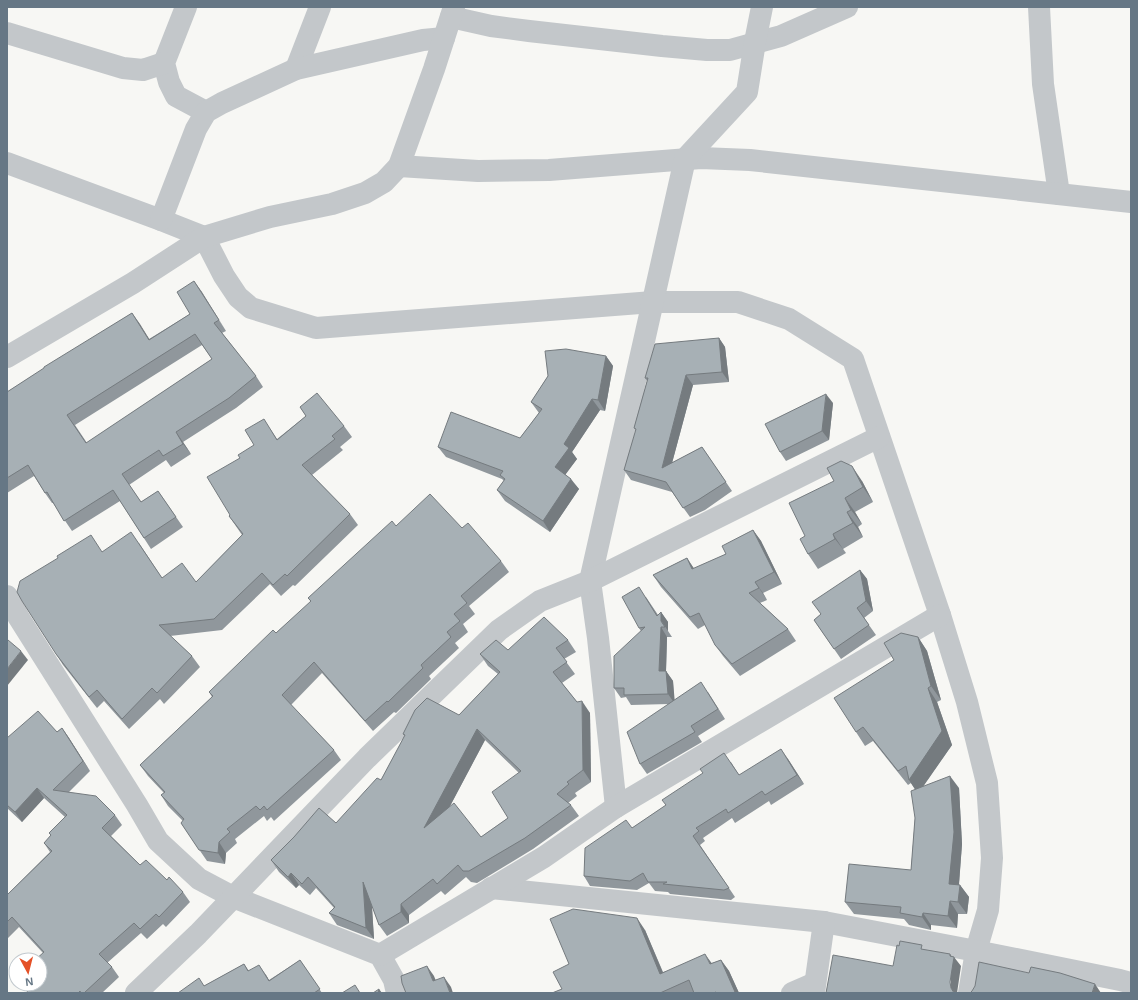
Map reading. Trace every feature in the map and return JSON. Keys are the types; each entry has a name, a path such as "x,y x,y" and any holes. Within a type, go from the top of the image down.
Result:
{"street":[{"path":"186,7 164,63 169,82 176,96 206,112"},
{"path":"296,69 320,7"},
{"path":"616,807 599,646 590,581 685,159 747,92 762,7"},
{"path":"7,357 133,283 204,237 270,218 332,204 365,193 384,182 399,166 434,69 452,12 491,26 700,50 730,50 781,36 847,7"},
{"path":"1039,7 1043,84 1059,194"},
{"path":"7,33 123,68 143,70 164,63"},
{"path":"161,220 193,135 206,112 222,103 296,69 422,40 444,38"},
{"path":"399,166 478,171 549,170 701,158 750,160 1131,202"},
{"path":"7,163 204,237 224,276 238,296 251,308 316,328 653,302 738,302 789,319 853,359 940,615 967,702 987,783 992,858 988,910 976,951 969,993"},
{"path":"136,993 198,934 367,758 499,630 540,601 590,581 879,437"},
{"path":"7,596 19,618 158,841 199,879 233,897 380,956 394,980 397,993"},
{"path":"380,956 544,857 616,807 940,615"},
{"path":"491,888 824,922 976,951 1123,986"},
{"path":"792,993 814,988 824,922"}],"building":[{"path":"194,281 219,320 214,323 256,376 229,398 176,432 183,444 163,456 159,450 122,474 141,502 158,491 176,517 144,538 113,490 64,521 47,492 45,493 28,465 7,478 7,392 44,367 132,313 149,340 190,314 177,292","holes":["195,334 212,359 86,443 67,415"]},
{"path":"719,338 722,372 686,375 662,468 702,447 726,482 683,508 666,482 624,470 636,429 634,428 648,378 645,378 655,344"},
{"path":"566,349 606,356 598,400 592,399 564,444 569,448 555,467 571,479 543,521 497,490 505,479 500,475 503,471 438,447 451,412 520,438 542,409 531,402 548,376 545,351"},
{"path":"317,393 344,426 332,436 335,439 302,465 350,514 287,576 285,574 273,585 262,573 214,619 159,625 192,656 157,693 152,688 122,719 97,690 89,697 56,654 22,601 17,592 20,581 58,558 57,556 91,535 102,552 131,532 162,578 182,563 196,582 243,534 229,516 230,515 207,477 240,458 238,455 254,445 245,430 264,419 277,440 306,416 300,407"},
{"path":"826,394 822,431 780,452 765,424"},
{"path":"841,461 852,466 863,487 845,498 851,510 847,512 853,523 833,534 835,539 808,554 800,539 805,536 789,503 834,481 827,468"},
{"path":"430,494 462,528 468,523 501,561 461,596 467,603 454,614 460,621 447,632 451,637 421,665 423,668 388,702 387,701 365,721 314,662 282,695 334,750 267,810 264,806 260,810 256,806 227,829 230,832 219,842 218,853 199,850 181,823 184,819 161,795 165,792 140,765 213,696 209,692 273,630 276,633 311,601 308,598 392,521 396,526"},
{"path":"753,530 774,572 755,582 759,588 749,593 788,629 732,664 715,645 699,613 690,617 653,575 687,558 692,569 726,554 722,546"},
{"path":"860,570 866,601 857,608 869,625 834,649 814,620 821,614 812,602"},
{"path":"639,587 657,616 661,612 661,621 665,627 661,627 659,671 666,671 668,694 624,695 624,688 614,688 614,656 645,627 639,628 622,597"},
{"path":"544,617 568,640 556,648 567,662 553,672 577,702 582,701 583,770 567,782 569,784 557,794 571,805 525,838 469,871 463,871 458,865 437,884 433,879 401,904 401,912 379,925 363,882 366,928 329,913 335,907 308,877 302,884 291,873 288,877 271,860 294,837 319,808 336,823 377,778 381,780 405,735 403,734 415,710 427,698 459,715 500,672 480,654 496,640 508,650","holes":["477,729 521,771 492,792 508,818 481,837 454,803 424,828"]},
{"path":"901,633 918,637 931,686 928,688 942,731 909,780 906,766 898,771 863,727 856,732 834,698 894,660 884,643"},
{"path":"8,640 21,651 7,669 7,641"},
{"path":"701,682 718,709 691,726 695,732 640,764 627,732"},
{"path":"38,711 57,732 62,728 83,761 53,790 96,796 115,815 102,828 140,865 146,860 167,880 169,877 183,892 159,917 156,914 140,929 134,923 99,954 112,967 84,993 81,993 80,991 78,993 26,993 48,992 48,952 44,952 12,917 7,922 7,895 52,851 44,843 51,835 49,833 67,815 37,788 15,812 7,805 7,738"},
{"path":"781,749 797,775 765,795 762,791 728,813 726,809 696,828 699,831 693,836 729,888 724,890 663,884 667,882 648,882 643,873 630,881 584,876 585,848 626,820 632,828 666,805 662,800 703,773 700,769 724,753 739,775"},
{"path":"950,776 954,832 949,884 960,885 958,902 950,901 948,916 923,913 922,917 900,913 901,907 845,902 849,864 911,870 915,818 911,791"},
{"path":"573,909 637,918 660,974 705,954 710,964 721,960 735,992 694,993 689,980 660,993 552,993 562,989 553,972 569,964 550,919"},
{"path":"900,941 922,945 921,949 950,954 950,956 954,957 950,982 954,993 826,993 833,955 893,966 897,945 899,946"},
{"path":"300,960 320,989 314,993 178,993 199,978 204,986 244,964 248,971 259,965 269,981"},
{"path":"979,962 1029,973 1031,967 1060,973 1095,984 1092,993 970,993 975,986"},
{"path":"427,966 433,981 444,977 450,993 406,993 401,976"},
{"path":"355,985 360,993 342,993"}]}
